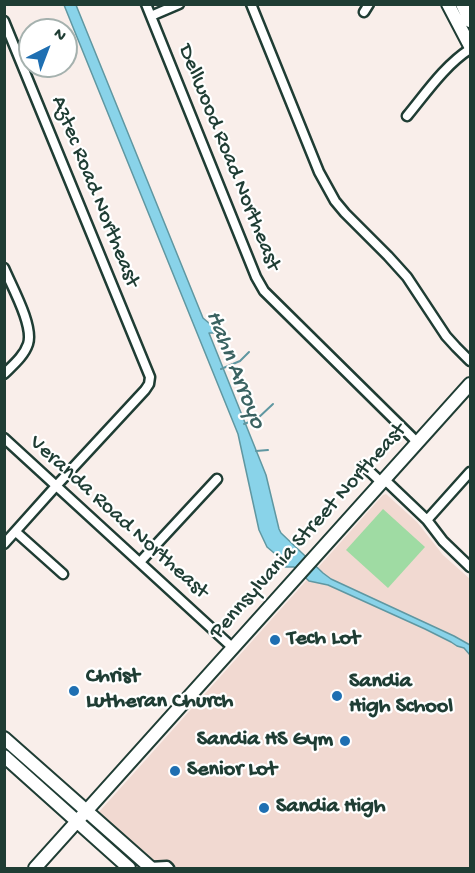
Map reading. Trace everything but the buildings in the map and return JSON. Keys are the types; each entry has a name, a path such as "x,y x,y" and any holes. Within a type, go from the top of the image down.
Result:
{"street":[{"name":"Dellwood Road Northeast","path":"146,4 256,277 264,291 418,443"},
{"path":"151,16 179,4"},
{"path":"251,4 319,172 335,201 401,270 417,290 446,336 471,361"},
{"path":"407,116 452,63 471,47 448,4"},
{"path":"462,4 471,21"},
{"name":"Aztec Road Northeast","path":"4,21 150,377 145,390 56,486"},
{"path":"4,268 27,321 30,337 27,347 4,374"},
{"name":"Pennsylvania Street Northeast","path":"35,868 312,561 345,516 384,481 471,384"},
{"name":"Veranda Road Northeast","path":"4,438 233,648"},
{"path":"364,466 427,520 443,541 471,567"},
{"path":"427,520 471,471"},
{"path":"140,562 217,478"},
{"path":"4,544 56,486"},
{"path":"16,532 63,574"},
{"path":"4,738 150,868 167,866 169,868"},
{"path":"4,756 129,868"}],"shaded area":[{"name":"Sandia High School","path":"386,494 417,522 443,555 470,579 470,868 162,868 99,812"}],"green space":[{"path":"383,509 425,547 388,588 346,550"}],"water":[{"path":"64,5 76,5 203,318 217,330 215,333 209,333 266,475 281,533 331,579 454,636 470,645 470,655 464,648 425,629 328,585 309,581 294,567 284,567 280,558 267,547 259,530 238,434 78,40 78,18 69,18"}],"waterway":[{"name":"Hahn Arroyo","path":"221,369 240,361 249,352"},
{"name":"Hahn Arroyo","path":"244,424 257,419 273,404"},
{"path":"256,451 268,450"}],"place":[{"name":"Tech Lot","path":"275,640"},
{"name":"Christ Lutheran Church","path":"74,691"},
{"name":"Sandia High School","path":"337,696"},
{"name":"Sandia HS Gym","path":"345,741"},
{"name":"Senior Lot","path":"175,771"},
{"name":"Sandia High","path":"264,808"}]}
